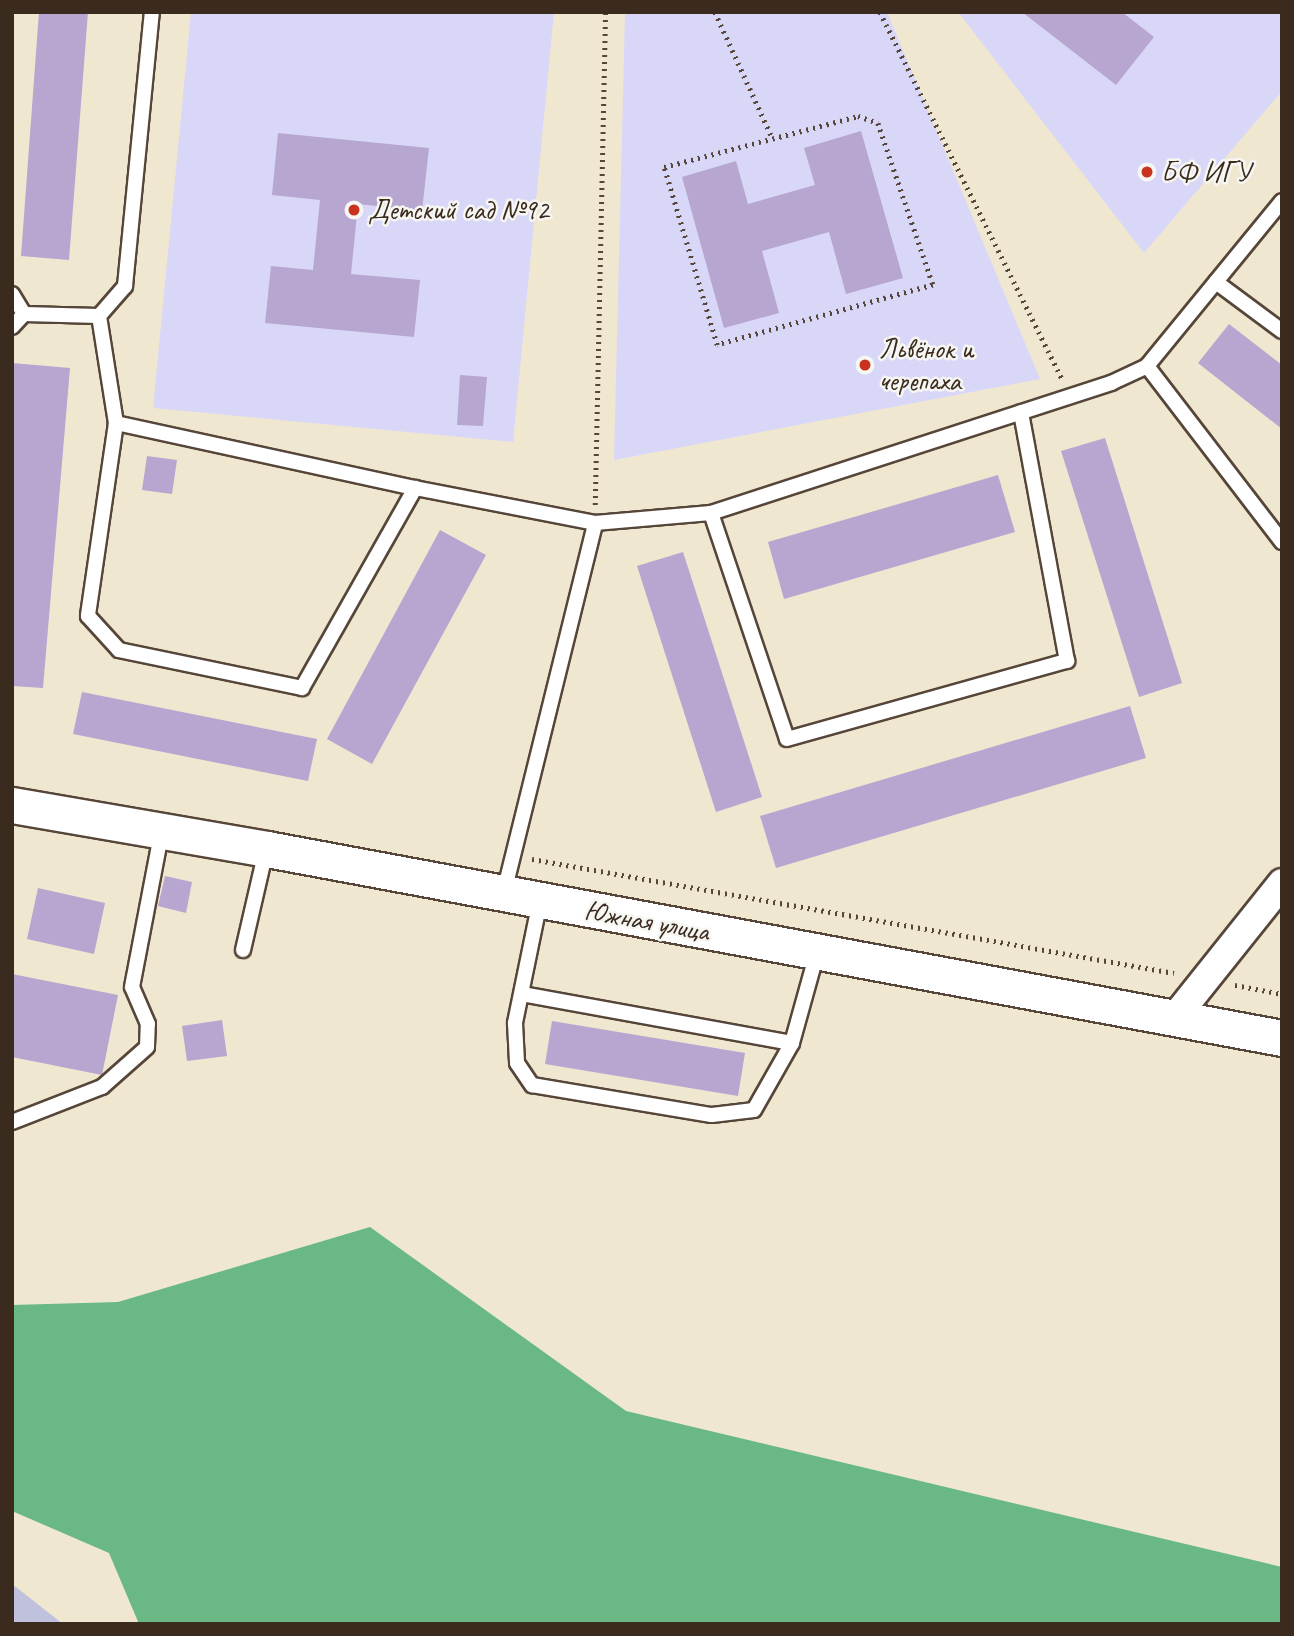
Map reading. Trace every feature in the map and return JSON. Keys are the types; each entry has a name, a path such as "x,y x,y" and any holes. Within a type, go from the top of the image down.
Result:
{"street":[{"name":"Южная улица","path":"12,805 267,849 817,953 1176,1016 1282,1038"},
{"path":"1176,1016 1282,883"}],"lane":[{"path":"99,316 125,286 152,12"},
{"path":"116,422 415,488 595,523 711,513 1070,396 1147,366 1282,201"},
{"path":"1216,282 1282,331"},
{"path":"12,294 24,314"},
{"path":"12,327 24,314 99,316"},
{"path":"99,316 116,422 88,616 119,650 302,688 415,488"},
{"path":"1147,366 1282,542"},
{"path":"711,513 787,739 1066,661 1021,412"},
{"path":"503,894 595,523"},
{"path":"12,1122 102,1087 147,1047 148,1024 132,987 162,830"},
{"path":"243,950 267,849"},
{"path":"540,901 515,1023 517,1063 532,1085 712,1115 754,1110 792,1043 817,953"},
{"path":"522,994 792,1043"}],"path":[{"path":"595,523 605,12"},
{"path":"715,12 772,137"},
{"path":"880,12 1070,396"},
{"path":"858,116 878,123 933,285 717,345 664,167 772,137 858,116"}],"shaded area":[{"name":"Детский сад №92","path":"191,12 554,12 513,442 153,408"},
{"path":"625,12 887,12 1040,379 614,460"},
{"name":"БФ ИГУ","path":"958,12 1282,12 1282,91 1144,253"},
{"path":"12,1584 63,1624 12,1624"}],"green space":[{"path":"370,1227 626,1411 1282,1567 1282,1624 139,1624 109,1553 12,1511 12,1305 118,1302"}],"building":[{"path":"39,12 88,12 69,260 21,256"},
{"path":"1022,12 1122,12 1154,37 1116,85"},
{"path":"861,131 903,278 846,294 829,232 762,251 779,313 724,328 682,177 736,161 748,204 815,185 804,148"},
{"path":"278,133 429,148 422,211 358,204 351,274 420,280 414,337 265,323 271,266 313,270 320,200 272,195"},
{"path":"1229,324 1282,365 1282,429 1198,363"},
{"path":"12,363 70,368 43,688 12,686"},
{"path":"460,375 487,377 483,426 457,425"},
{"path":"1105,438 1182,683 1139,697 1061,451"},
{"path":"147,456 177,460 172,494 142,490"},
{"path":"998,475 1015,532 784,599 768,542"},
{"path":"440,530 486,555 372,764 327,739"},
{"path":"683,552 762,797 716,812 637,566"},
{"path":"82,692 317,739 308,781 73,734"},
{"path":"1130,706 1146,758 776,868 760,816"},
{"path":"165,876 192,882 186,913 158,906"},
{"path":"38,888 105,903 94,954 27,939"},
{"path":"12,974 118,995 102,1075 12,1057"},
{"path":"222,1020 227,1056 187,1061 182,1026"},
{"path":"552,1021 745,1053 738,1096 545,1064"}],"place":[{"name":"БФ ИГУ","path":"1147,172"},
{"name":"Детский сад №92","path":"354,210"},
{"name":"Львёнок и черепаха","path":"865,365"}]}
